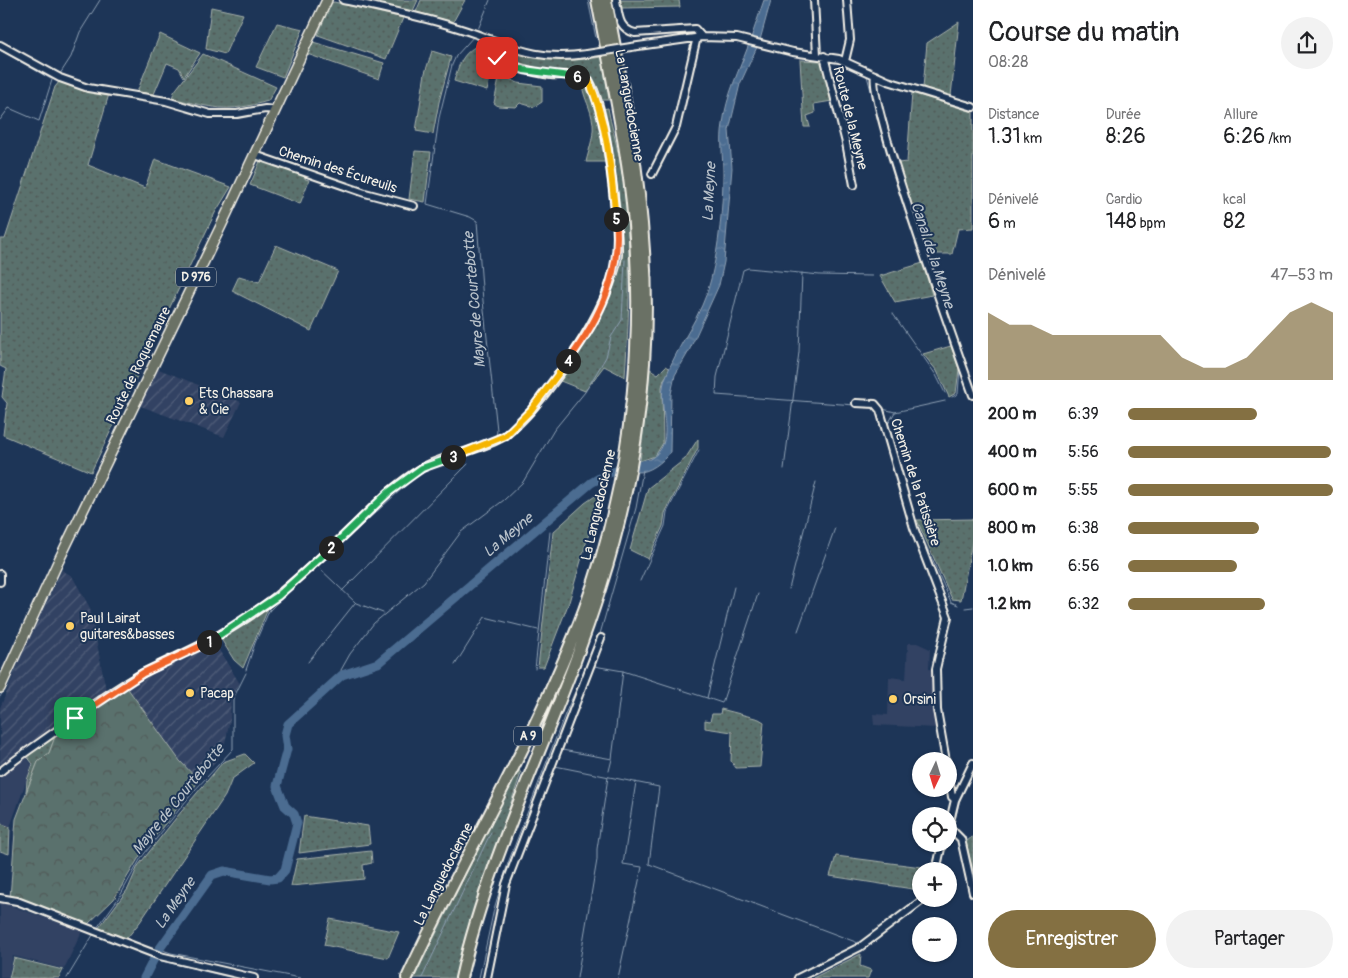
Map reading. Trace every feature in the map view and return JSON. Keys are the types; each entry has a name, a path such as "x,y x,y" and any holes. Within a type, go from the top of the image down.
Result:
{"highway":[{"name":"La Languedocienne","path":"597,0 629,179 636,254 637,329 627,462"},
{"name":"La Languedocienne","path":"461,978 483,901 506,831 574,663 601,588 624,481 643,362 646,295 644,253 633,148 606,0"},
{"name":"La Languedocienne","path":"407,978 518,758 565,657 592,585 624,481"}],"main road":[{"name":"Route de Roquemaure","path":"0,688 62,553 255,155 327,0"}],"street":[{"path":"342,0 413,16 479,35 510,48 540,56 563,58 699,37 748,40 793,52 846,61 906,87 973,107"},
{"path":"616,0 622,26 628,30 635,32 695,29 699,37 676,127 652,174"},
{"name":"Route de la Meyne","path":"814,0 820,56 846,143 854,185"},
{"path":"846,61 850,40 847,0"},
{"path":"0,772 110,694 143,673 214,640 278,596 389,492 422,468 505,436 531,410 577,348 608,292 618,254 618,232 607,146 594,91 589,81 584,77 524,70 497,58 484,51 479,35"},
{"path":"0,45 60,78 88,88 166,101 210,114 237,114 265,109 275,110"},
{"path":"875,75 874,84 904,192 973,395"},
{"name":"Chemin des Écureuils","path":"255,155 365,193 414,206"},
{"name":"Chemin de la Patissière","path":"856,403 875,404 880,410 914,528 948,618 936,669 937,710 944,752"},
{"path":"0,574 0,582"},
{"path":"487,978 506,884 602,638"},
{"path":"953,807 973,763"},
{"path":"957,835 961,839 973,892"},
{"path":"0,898 17,902 160,956 254,978"},
{"path":"798,978 860,947 913,907"}],"shaded area":[{"path":"156,368 241,402 224,437 138,405"},
{"path":"62,570 72,576 90,608 106,690 0,767 0,708 24,650"},
{"path":"214,642 240,684 231,697 230,720 225,743 216,761 199,781 180,761 126,686 143,675 171,662 187,659 188,655"},
{"path":"908,643 917,643 930,649 929,669 934,670 937,728 874,725 873,714 888,715 889,677 906,679"},
{"path":"26,757 32,765 10,827 0,823 0,776"},
{"path":"0,902 82,931 64,969 13,956 8,978 0,978"}],"green space":[{"path":"376,0 418,0 412,13 374,5"},
{"path":"421,0 465,0 453,22 416,12"},
{"path":"620,0 679,0 680,7 621,8"},
{"path":"334,2 403,18 386,59 318,35 330,4"},
{"path":"211,7 243,14 225,54 206,49"},
{"path":"959,22 951,96 923,88 927,43"},
{"path":"277,23 303,29 283,77 256,67"},
{"path":"160,34 200,53 184,77 179,68 167,63 154,94 137,92"},
{"path":"313,42 384,63 379,79 307,54"},
{"path":"487,44 531,56 556,60 602,57 609,100 601,100 593,77 579,73 560,73 519,65 493,53 486,48"},
{"path":"478,45 481,53 493,63 487,91 454,81 462,60 468,52"},
{"path":"432,51 451,57 433,134 416,131 425,73"},
{"path":"203,54 276,87 268,101 241,107 220,108 172,98 174,92"},
{"path":"800,60 821,61 832,98 832,101 814,104 815,113 807,116 810,127 804,127"},
{"path":"500,74 518,83 542,86 542,102 534,107 520,103 516,107 498,106 494,103"},
{"path":"582,80 592,92 607,162 586,162 592,140 593,123 583,91"},
{"path":"60,81 109,94 88,165 145,188 155,159 231,187 215,213 91,472 3,435 7,403 2,397 6,369 0,366 0,241 5,239 55,87"},
{"path":"912,93 973,112 973,228 958,229 952,254 926,254 898,163 907,162"},
{"path":"608,108 618,151 627,211 629,294 625,377 604,366 585,391 558,380 602,313 613,289 619,268 621,222 619,199 602,109"},
{"path":"415,151 431,152 425,202 409,199"},
{"path":"261,159 306,175 305,179 309,180 300,204 250,185"},
{"path":"276,245 338,271 311,331 232,291 239,276 259,282"},
{"path":"923,263 932,295 895,302 880,276"},
{"path":"951,346 959,369 956,393 949,397 937,371 923,354"},
{"path":"666,366 671,369 664,379 662,387 663,443 655,456 640,461 650,369 658,374"},
{"path":"698,439 698,448 665,513 663,526 648,559 630,550 648,488 685,459"},
{"path":"601,492 569,602 544,667 538,667 553,532 585,503"},
{"path":"973,519 973,537 961,600 952,599 917,520"},
{"path":"270,604 243,668 234,660 221,639"},
{"path":"126,686 180,761 199,781 141,854 114,899 86,926 10,898 16,819 38,762 49,753 56,734"},
{"path":"721,709 764,722 760,767 736,768 731,761 732,732 705,728 705,720 710,721 712,714 720,714"},
{"path":"56,734 49,753 38,762 26,792 27,780 33,764 26,755"},
{"path":"245,754 254,763 232,779 225,796 140,922 127,938 98,929 128,889 138,866 223,762"},
{"path":"518,769 521,773 468,929 455,978 414,978"},
{"path":"304,816 368,826 370,844 299,853"},
{"path":"0,823 10,827 9,854 0,851"},
{"path":"973,836 973,871 966,842"},
{"path":"371,851 372,863 363,865 364,879 291,886 297,859"},
{"path":"836,856 912,866 912,889 830,876"},
{"path":"330,919 399,932 388,958 324,945"},
{"path":"861,954 860,966 871,970 868,978 813,978"},
{"path":"14,958 63,970 59,978 9,978"}],"water":[{"path":"764,0 771,0 760,40 751,38"},
{"path":"749,44 757,47 740,84 729,130 732,168 724,262 719,285 689,351 675,375 671,394 670,452 655,466 646,471 637,472 638,464 652,458 660,449 664,439 663,391 665,379 702,305 711,279 721,213 722,136 725,114 730,94"}],"waterway":[{"path":"60,74 71,57 80,32 100,0"},
{"name":"Mayre de Courtebotte","path":"477,32 490,0"},
{"path":"588,0 596,38"},
{"path":"315,35 324,16"},
{"path":"284,80 308,30"},
{"name":"Mayre de Courtebotte","path":"475,35 456,56 452,65 439,118 427,204 470,217 477,221 483,301 497,430 496,438"},
{"path":"0,50 51,79"},
{"name":"Canal de la Meyne","path":"867,76 879,120"},
{"path":"0,120 9,108 39,121 52,80"},
{"path":"277,96 281,88"},
{"path":"960,106 973,110"},
{"path":"342,675 341,670 350,654 374,623 424,582 461,532 504,500 523,482 554,430 585,392 606,357 611,337 622,320 625,260"},
{"path":"855,405 716,395 717,377 743,270 748,268 820,275 872,276"},
{"path":"784,469 799,352 802,273"},
{"path":"893,314 936,375 945,393"},
{"name":"Canal de la Meyne","path":"952,397 958,394 960,369 957,359"},
{"name":"Canal de la Meyne","path":"906,488 888,424 895,412 945,401"},
{"path":"883,409 895,412"},
{"name":"Mayre de Courtebotte","path":"314,568 414,478 429,469 493,446"},
{"path":"640,581 665,526 667,512 699,450"},
{"path":"342,591 468,464"},
{"name":"La Meyne","path":"144,978 158,951 212,875 224,871 270,879 278,878 285,870 297,823 294,814 285,806 277,786 287,749 285,735 288,724 342,675 378,663 591,483 608,473 647,464"},
{"path":"600,634 636,508 643,470"},
{"path":"789,589 816,482"},
{"name":"Canal de la Meyne","path":"916,523 951,602 958,605"},
{"path":"798,631 835,528"},
{"path":"535,669 550,532"},
{"path":"317,566 356,603 383,613"},
{"name":"Mayre de Courtebotte","path":"246,670 269,611 298,582"},
{"path":"734,587 707,698 722,703 758,594"},
{"path":"308,662 355,603"},
{"name":"Canal de la Meyne","path":"965,608 973,607"},
{"path":"455,665 485,617 538,630"},
{"path":"479,978 494,909 508,863 565,714 587,665"},
{"path":"581,699 594,666 623,671 707,698"},
{"path":"612,759 623,671"},
{"name":"Mayre de Courtebotte","path":"97,928 120,896 141,858 194,791 233,749 233,699 246,673"},
{"path":"0,697 3,691"},
{"path":"562,750 612,759 609,771"},
{"path":"512,879 559,756"},
{"path":"555,766 659,787 649,864 861,944"},
{"path":"577,978 597,860 608,777"},
{"path":"618,978 642,867 623,864 636,782"},
{"path":"957,812 961,795"},
{"path":"422,978 491,832"},
{"path":"874,940 895,924"},
{"name":"Mayre de Courtebotte","path":"67,978 93,935"},
{"path":"160,949 171,953 300,978"},
{"path":"829,966 861,950"},
{"path":"153,959 233,978"}],"place":[{"name":"Ets Chassara & Cie","path":"189,401"},
{"name":"Paul Lairat guitares&basses","path":"70,626"},
{"name":"Pacap","path":"190,693"},
{"name":"Orsini","path":"893,699"}],"route":[{"path":"75,718 143,673 214,640 278,596 389,492 422,468 489,444 505,436 531,410 577,348 608,292 618,254 618,232 607,146 594,91 589,81 584,77 524,70 497,58"}]}
